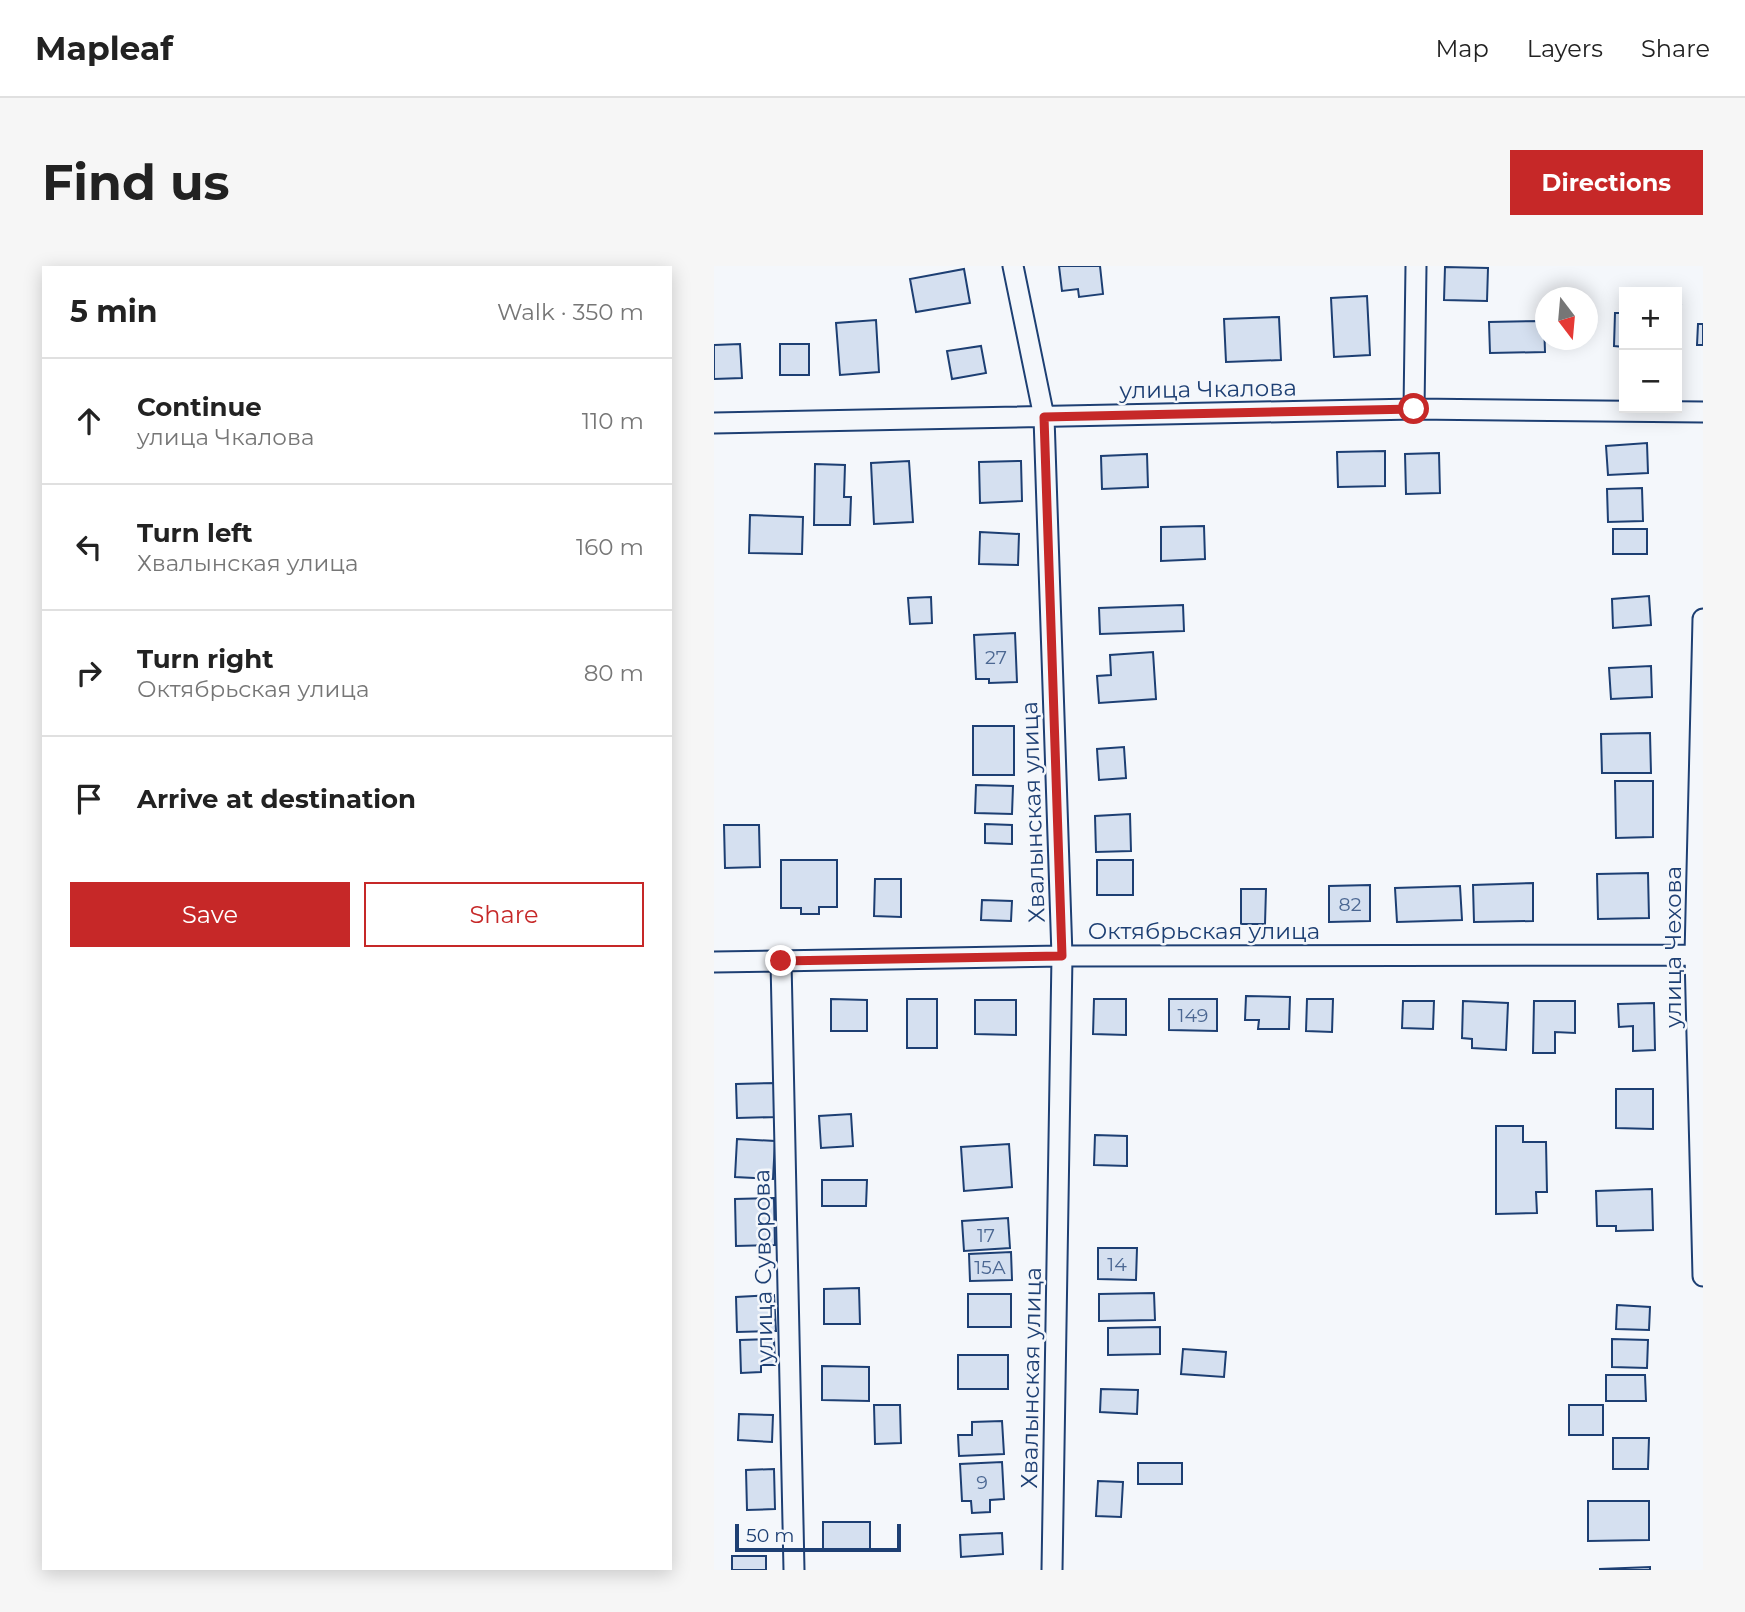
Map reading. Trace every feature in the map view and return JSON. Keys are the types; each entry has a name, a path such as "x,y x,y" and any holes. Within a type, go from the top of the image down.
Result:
{"street":[{"name":"Хвалынская улица","path":"1013,266 1044,417 1062,956 1052,1570"},
{"path":"1414,409 1416,266"},
{"name":"улица Чкалова","path":"714,424 1414,409 1703,412"},
{"name":"улица Чехова","path":"1703,619 1695,955 1703,1276"},
{"name":"Октябрьская улица","path":"714,962 1062,956 1695,955"},
{"name":"улица Суворова","path":"781,961 794,1570"}],"building":[{"path":"1059,266 1100,266 1103,294 1079,297 1078,289 1062,291"},
{"path":"1445,267 1488,268 1487,301 1444,300"},
{"path":"964,269 970,303 916,312 910,279"},
{"path":"1367,296 1370,355 1334,357 1331,298"},
{"path":"1615,313 1619,313 1619,346 1614,346"},
{"path":"1279,317 1281,360 1226,362 1224,319"},
{"path":"876,320 879,372 840,375 836,323"},
{"path":"1535,321 1535,350 1545,352 1490,353 1489,322"},
{"path":"1698,324 1703,324 1703,345 1697,345"},
{"path":"740,344 742,378 714,379 714,345"},
{"path":"780,344 809,344 809,375 780,375"},
{"path":"981,346 986,373 952,379 947,351"},
{"path":"1647,443 1648,473 1608,475 1606,446"},
{"path":"1385,451 1385,486 1338,487 1337,452"},
{"path":"1439,453 1440,493 1406,494 1405,454"},
{"path":"1147,454 1148,487 1102,489 1101,456"},
{"path":"909,461 913,522 874,524 871,463"},
{"path":"1021,461 1022,501 980,503 979,462"},
{"path":"815,464 845,465 844,497 851,497 850,525 814,525"},
{"path":"1642,488 1643,521 1608,522 1607,489"},
{"path":"750,515 803,517 802,554 749,553"},
{"path":"1204,526 1205,559 1161,561 1161,527"},
{"path":"1613,529 1647,529 1647,554 1613,554"},
{"path":"980,532 1019,534 1018,565 979,564"},
{"path":"1649,596 1651,625 1613,628 1612,599"},
{"path":"931,597 932,623 910,624 908,598"},
{"path":"1183,605 1184,631 1100,634 1099,608"},
{"path":"1015,633 1017,682 989,683 989,679 976,679 974,635"},
{"path":"1153,652 1156,699 1099,703 1097,676 1111,675 1110,655"},
{"path":"1651,666 1652,697 1611,699 1609,668"},
{"path":"973,726 1014,726 1014,775 973,775"},
{"path":"1650,733 1651,773 1602,773 1601,734"},
{"path":"1124,747 1126,778 1099,780 1097,749"},
{"path":"1615,781 1653,781 1653,837 1616,838"},
{"path":"976,785 1013,786 1012,814 975,813"},
{"path":"1130,814 1131,851 1096,852 1095,816"},
{"path":"985,824 1012,825 1012,844 985,843"},
{"path":"724,825 759,825 760,867 725,868"},
{"path":"781,860 837,860 837,907 819,907 819,914 801,914 801,908 781,908"},
{"path":"1097,860 1133,860 1133,895 1097,895"},
{"path":"1648,873 1649,918 1598,919 1597,874"},
{"path":"875,879 901,879 901,917 874,916"},
{"path":"1533,883 1533,921 1474,922 1473,885"},
{"path":"1370,885 1370,921 1329,922 1329,886"},
{"path":"1460,886 1462,920 1397,922 1395,888"},
{"path":"1241,889 1266,889 1265,924 1241,924"},
{"path":"982,900 1012,901 1011,921 981,920"},
{"path":"1246,996 1290,997 1289,1029 1258,1029 1259,1020 1245,1020"},
{"path":"831,999 867,1000 867,1031 831,1031"},
{"path":"907,999 937,999 937,1048 907,1048"},
{"path":"1094,999 1126,999 1126,1035 1093,1034"},
{"path":"1169,999 1217,999 1217,1031 1169,1030"},
{"path":"1307,999 1333,999 1332,1032 1306,1031"},
{"path":"975,1000 1016,1000 1016,1035 975,1034"},
{"path":"1403,1001 1434,1001 1433,1029 1402,1028"},
{"path":"1463,1001 1508,1003 1506,1050 1472,1048 1472,1039 1462,1038"},
{"path":"1534,1001 1575,1001 1575,1033 1555,1032 1555,1053 1533,1053"},
{"path":"1654,1003 1655,1050 1633,1051 1633,1026 1619,1027 1618,1004"},
{"path":"776,1083 777,1117 737,1118 736,1084"},
{"path":"1616,1089 1653,1089 1653,1129 1616,1128"},
{"path":"851,1114 853,1146 821,1148 819,1116"},
{"path":"1496,1126 1523,1126 1523,1142 1546,1142 1547,1192 1536,1192 1537,1213 1496,1214"},
{"path":"1095,1135 1127,1136 1127,1166 1094,1165"},
{"path":"737,1139 775,1141 773,1179 735,1177"},
{"path":"1009,1144 1012,1187 964,1191 961,1147"},
{"path":"822,1180 867,1180 866,1206 822,1206"},
{"path":"1652,1189 1653,1230 1616,1231 1616,1226 1597,1226 1596,1191"},
{"path":"774,1198 775,1245 736,1246 735,1199"},
{"path":"1008,1218 1010,1248 964,1251 962,1221"},
{"path":"1098,1248 1137,1248 1136,1280 1098,1279"},
{"path":"1011,1252 1012,1280 970,1281 969,1254"},
{"path":"859,1288 860,1324 824,1324 824,1289"},
{"path":"1154,1293 1155,1320 1099,1321 1099,1294"},
{"path":"968,1294 1011,1294 1011,1327 968,1327"},
{"path":"774,1295 776,1331 737,1332 736,1297"},
{"path":"1617,1305 1650,1307 1649,1330 1616,1329"},
{"path":"1160,1327 1160,1354 1108,1355 1108,1328"},
{"path":"774,1339 775,1365 761,1365 761,1372 741,1373 740,1340"},
{"path":"1612,1339 1648,1340 1647,1368 1612,1367"},
{"path":"1183,1349 1226,1352 1224,1377 1181,1374"},
{"path":"958,1355 1008,1355 1008,1389 958,1389"},
{"path":"822,1366 869,1367 869,1401 822,1400"},
{"path":"1606,1375 1645,1375 1646,1401 1606,1401"},
{"path":"1101,1389 1138,1390 1137,1414 1100,1412"},
{"path":"874,1405 900,1405 901,1443 875,1444"},
{"path":"1569,1405 1603,1405 1603,1435 1569,1435"},
{"path":"739,1414 773,1415 772,1442 738,1440"},
{"path":"1002,1421 1004,1454 959,1456 958,1435 972,1435 972,1422"},
{"path":"1613,1438 1649,1438 1648,1469 1613,1469"},
{"path":"1002,1462 1004,1499 990,1500 990,1512 972,1513 971,1501 962,1501 960,1464"},
{"path":"1138,1463 1182,1463 1182,1484 1138,1484"},
{"path":"774,1469 775,1509 747,1510 746,1470"},
{"path":"1098,1481 1123,1482 1121,1517 1096,1516"},
{"path":"1588,1501 1649,1501 1649,1540 1588,1541"},
{"path":"823,1522 870,1522 870,1549 823,1549"},
{"path":"1002,1533 1003,1554 961,1557 960,1535"},
{"path":"732,1556 766,1556 766,1570 732,1570"},
{"path":"1650,1567 1650,1570 1600,1570 1600,1569"}],"route":[{"path":"781,961 1062,956 1044,417 1414,409"}]}
